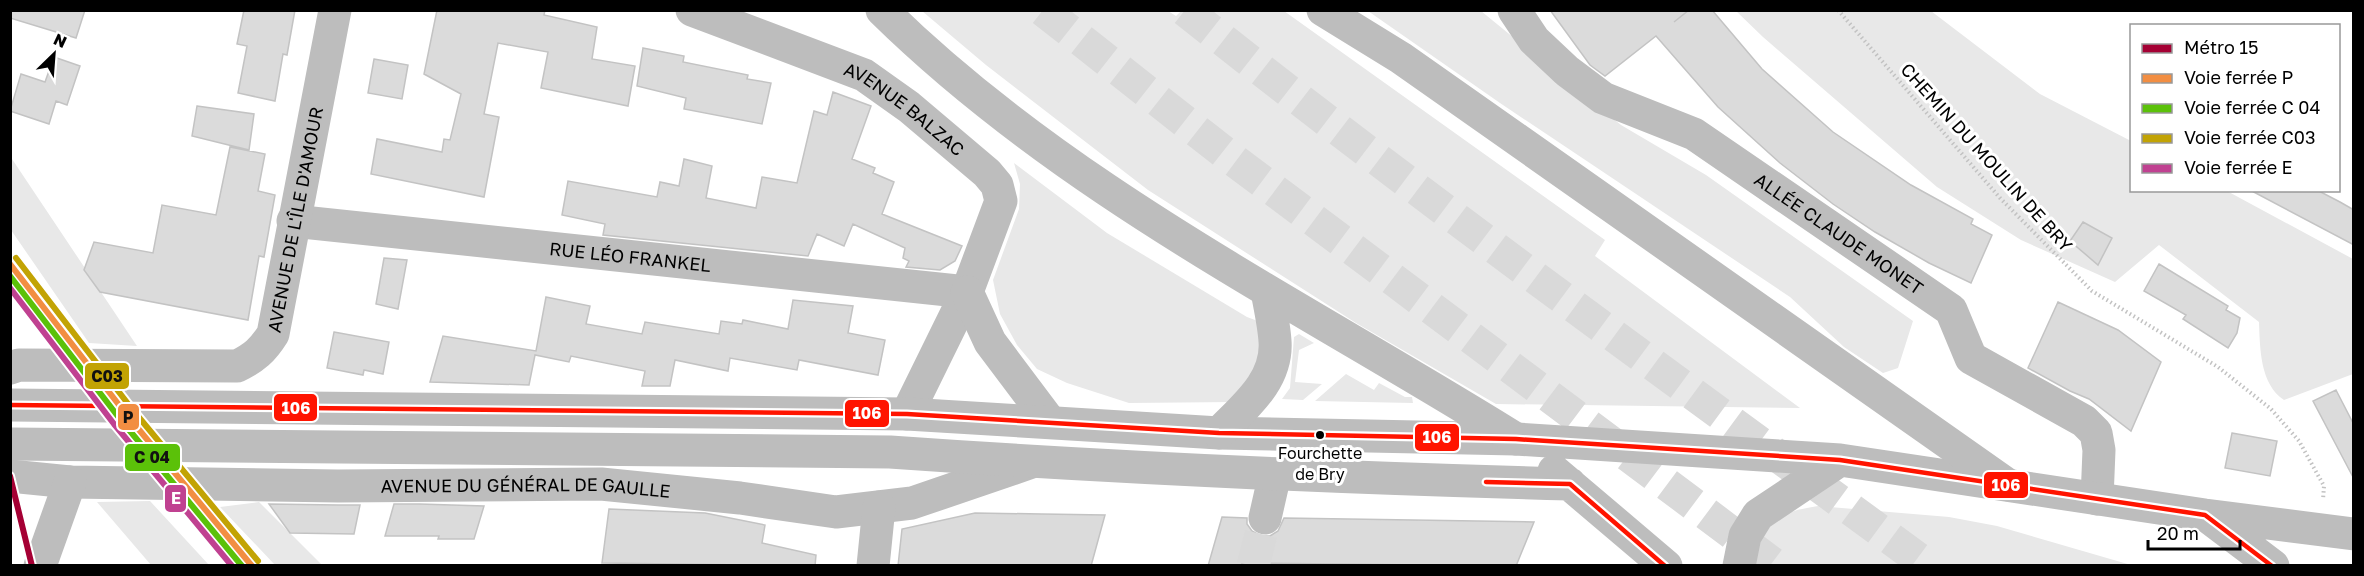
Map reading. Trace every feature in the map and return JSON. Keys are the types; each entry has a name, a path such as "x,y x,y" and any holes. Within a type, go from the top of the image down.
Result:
{"main road":[{"name":"AVENUE DE L'ÎLE D'AMOUR","path":"10,368 19,364 237,366 254,358 265,347 273,334 335,10"},
{"name":"AVENUE BALZAC","path":"692,10 864,75 909,107 987,173 997,185 1001,201 967,292 907,414"},
{"path":"882,10 912,39 1025,132 1130,207 1516,439 1666,566"},
{"path":"1323,10 1401,58 2008,485"},
{"name":"ALLÉE CLAUDE MONET","path":"1515,10 1534,40 1567,71 1603,98 1695,134 1951,310 1971,358 2084,421 2096,433 2099,450 2097,499"},
{"name":"RUE LÉO FRANKEL","path":"293,221 967,292"},
{"path":"1219,433 1257,395 1271,371 1276,343 1267,291"},
{"path":"967,292 990,342 1050,422"},
{"path":"10,405 907,414 1219,433 1516,439 1840,460 2205,515 2354,534"},
{"name":"AVENUE DU GÉNÉRAL DE GAULLE","path":"10,444 890,452 1032,462 1275,474 1570,484"},
{"path":"1739,566 1745,536 1758,515 1840,460"},
{"name":"AVENUE DU GÉNÉRAL DE GAULLE","path":"10,476 70,482 338,486 601,484 740,498 836,512 912,503 1032,462"},
{"path":"1265,518 1275,474"},
{"path":"40,566 70,482"},
{"path":"873,566 879,507"},
{"path":"2205,515 2273,566"}],"path":[{"name":"CHEMIN DU MOULIN DE BRY","path":"1838,10 2000,198 2092,291 2218,367 2271,409 2299,441 2324,486 2323,504"}],"shaded area":[{"path":"922,11 1168,11 1176,16 1181,11 1284,11 1605,240 1595,256 1800,408 1496,404 1356,323 1148,190 986,65"},
{"path":"1368,11 1481,11 1621,125 1706,175 1913,321 1898,368 1883,373 1844,347 1790,297 1500,103"},
{"path":"1736,11 1931,11 2040,94 2130,140 2130,192 2229,192 2353,259 2353,374 2284,400 2270,385 2266,375 2261,354 2259,322 2159,245 2115,282 2021,240 1937,187"},
{"path":"10,156 137,346 89,343 11,230"},
{"path":"1014,163 1107,233 1247,317 1263,323 1265,364 1234,402 1129,403 1067,383 1037,369 1017,345 1000,314 993,280 1019,209 1020,184"},
{"path":"1299,334 1314,343 1299,350 1295,382 1322,384 1303,400 1282,399 1290,388 1294,337"},
{"path":"1346,374 1374,390 1379,383 1405,397 1412,397 1413,403 1315,401"},
{"path":"150,501 209,565 151,565 97,502"},
{"path":"259,502 322,565 275,565 220,507"},
{"path":"1818,506 1949,517 1997,526 2131,565 1754,566 1754,556 1765,533 1777,520 1790,512"}],"building":[{"path":"10,10 85,10 76,38 10,18"},
{"path":"244,10 295,10 287,55 283,54 275,101 238,93 247,46 237,44"},
{"path":"437,10 545,10 544,15 597,27 592,59 635,66 628,106 541,88 548,52 498,43 484,114 499,117 484,197 371,174 377,139 442,152 444,139 450,140 461,94 424,74"},
{"path":"1550,10 1712,10 1762,69 1833,132 1911,185 1973,219 1971,224 1992,235 1971,283 1929,263 1875,232 1833,204 1780,163 1718,107 1656,36 1605,76 1590,65"},
{"path":"643,48 684,56 683,62 748,75 747,79 771,83 762,124 684,109 686,98 637,86"},
{"path":"54,57 80,66 67,105 56,101 49,124 10,111 21,74 45,82"},
{"path":"374,59 408,65 402,99 368,93"},
{"path":"833,92 871,106 852,159 875,168 873,173 894,182 882,214 962,246 955,261 940,270 906,267 909,261 903,258 905,248 853,224 844,246 817,234 808,256 603,235 605,224 562,215 568,181 657,197 660,182 679,186 684,159 712,166 706,198 756,208 762,177 797,183 814,111 827,115"},
{"path":"197,106 254,114 249,150 192,136"},
{"path":"230,147 265,154 258,191 275,195 264,257 259,256 248,320 100,292 84,270 94,242 153,253 162,205 216,215"},
{"path":"2254,192 2321,192 2340,202 2354,210 2354,245"},
{"path":"2083,222 2112,238 2098,265 2070,241"},
{"path":"384,258 407,260 398,309 376,304"},
{"path":"2159,264 2228,306 2226,310 2240,318 2237,333 2228,348 2183,319 2186,315 2144,291"},
{"path":"546,297 590,306 586,324 642,334 645,322 719,334 721,321 742,324 743,320 788,329 793,300 853,306 848,333 885,340 878,375 799,360 797,370 730,358 728,371 675,360 670,386 642,386 645,371 571,356 569,362 535,355 529,385 430,382 443,336 536,351"},
{"path":"2058,302 2118,330 2161,362 2131,431 2089,399 2028,368"},
{"path":"334,332 389,342 383,374 364,370 363,375 327,368"},
{"path":"2336,390 2354,425 2354,479 2313,401"},
{"path":"2232,433 2277,441 2270,476 2225,468"},
{"path":"269,504 360,505 354,534 290,533"},
{"path":"394,504 484,506 474,539 438,539 439,536 385,536"},
{"path":"609,509 705,513 765,525 762,543 816,555 815,566 602,563"},
{"path":"975,513 1105,515 1091,566 898,566 902,529"},
{"path":"1222,517 1247,518 1247,524 1252,531 1261,536 1270,536 1278,531 1284,518 1534,522 1516,566 1242,563 1242,566 1208,566"}],"tunnel":[{"path":"1043,10 1235,161 1776,566"},
{"path":"1185,10 1461,222 1928,566"},
{"path":"1253,566 1265,518"}],"metro line":[{"name":"15","path":"10,476 32,566"}],"rail line":[{"name":"C03","path":"16,258 132,409 258,561"},
{"name":"P","path":"10,264 126,414 252,566"},
{"name":"E","path":"10,288 114,424 232,566"}],"transit line":[{"path":"10,276 120,419 242,566"},
{"name":"106","path":"10,405 907,414 1219,433 1516,439 1840,460 2205,515 2272,566"},
{"name":"106","path":"1486,482 1570,484 1665,566"}],"place":[{"name":"Fourchette de Bry","path":"1320,435"}]}
